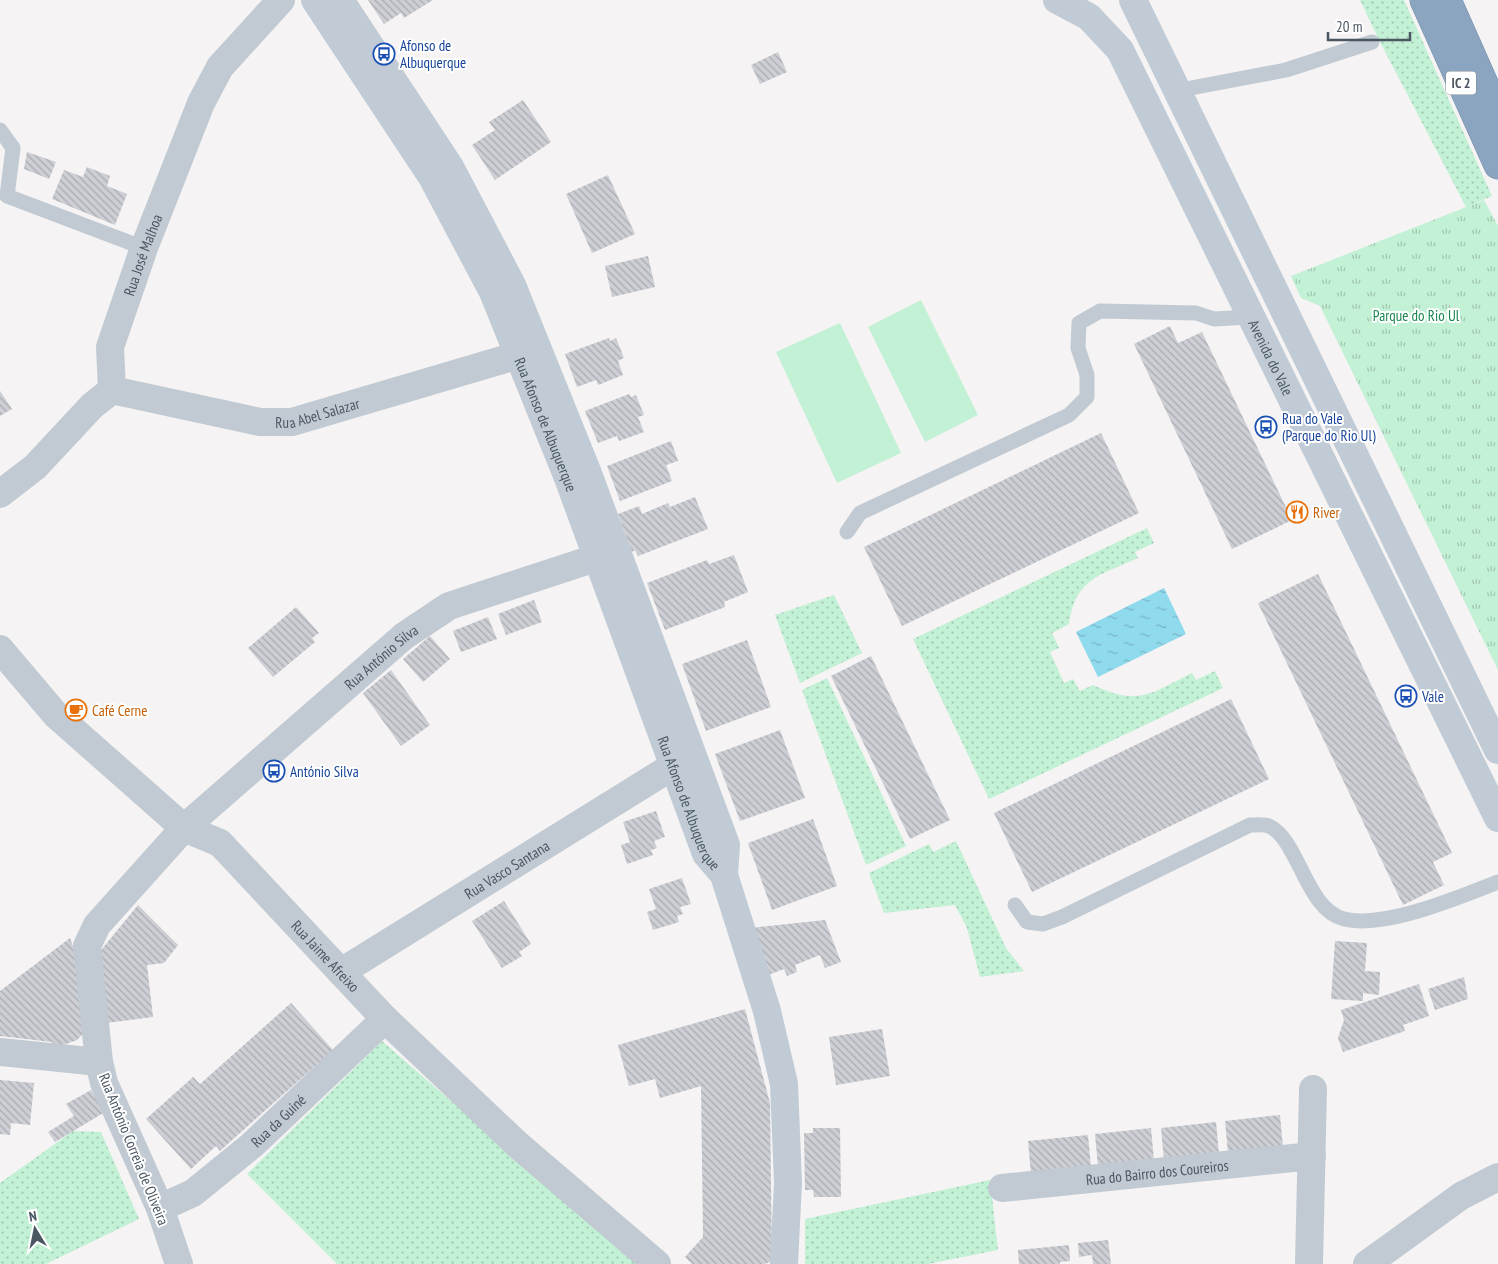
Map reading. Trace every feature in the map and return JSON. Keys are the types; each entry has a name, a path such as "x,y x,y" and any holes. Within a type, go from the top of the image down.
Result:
{"highway":[{"name":"IC 2","path":"1424,0 1498,165"},
{"name":"IC 2","path":"1446,0 1498,115"}],"street":[{"name":"Rua José Malhoa","path":"112,390 110,347 144,248 201,103 220,67 281,0"},
{"name":"Rua Afonso de Albuquerque","path":"315,0 432,177 493,292 607,554 726,845 724,875 767,1011 784,1084 788,1183 784,1264"},
{"name":"Rua Afonso de Albuquerque","path":"340,0 450,166 512,285 540,350 607,554 673,766 706,854 724,875"},
{"name":"Avenida do Vale","path":"1057,0 1090,18 1120,50 1498,818"},
{"path":"1133,0 1498,750"},
{"name":"Rua Abel Salazar","path":"112,390 260,422 292,422 519,355"},
{"path":"0,494 35,467 92,406 112,390"},
{"name":"Rua António Silva","path":"184,828 404,636 449,606 607,554"},
{"name":"Rua Jaime Afreixo","path":"0,649 56,715 184,828 220,843 385,1019 518,1145 658,1264"},
{"name":"Rua Vasco Santana","path":"341,972 673,766"},
{"name":"Rua António Correia de Oliveira","path":"179,1264 160,1208 104,1083 99,1062 87,946 97,925 184,828"},
{"name":"Rua da Guiné","path":"160,1208 193,1193 252,1145 385,1019"},
{"path":"0,1052 99,1062"},
{"path":"1309,1264 1313,1090"},
{"name":"Rua do Bairro dos Coureiros","path":"1002,1188 1312,1156"},
{"path":"1368,1264 1461,1196 1498,1177"}],"lane":[{"path":"1178,93 1191,88 1286,70 1372,42"},
{"path":"0,130 13,148 7,196 144,248"},
{"path":"847,532 860,514 1069,415 1087,398 1087,375 1078,348 1079,323 1100,311 1196,313 1214,318 1250,317"},
{"path":"1015,905 1027,922 1043,924 1062,917 1250,825 1268,825 1281,835 1324,907 1343,919 1375,920 1406,913 1448,902 1498,882"}],"green space":[{"path":"1360,0 1404,0 1492,196 1466,207"},
{"name":"Parque do Rio Ul","path":"1484,200 1498,226 1498,670 1320,306 1301,298 1291,276"},
{"path":"921,300 978,415 925,442 868,327"},
{"path":"840,323 901,453 837,483 776,352"},
{"path":"1147,528 1154,543 1135,552 1138,558 1101,574 1084,587 1072,609 1069,624 1052,633 1059,648 1050,652 1064,683 1073,679 1080,691 1093,685 1109,692 1134,696 1155,691 1192,673 1196,680 1215,671 1223,688 989,799 913,639"},
{"path":"834,595 862,653 800,683 775,615"},
{"path":"827,678 906,846 866,865 802,690"},
{"path":"956,841 1006,948 1024,971 980,977 967,928 955,905 884,913 869,873 929,844 933,852"},
{"path":"382,1041 638,1264 337,1264 247,1174"},
{"path":"73,1131 101,1132 139,1219 46,1264 0,1264 0,1183"},
{"path":"990,1180 998,1250 928,1264 805,1264 805,1219"}],"water":[{"path":"1164,588 1186,634 1098,677 1076,632"}],"building":[{"path":"368,0 433,0 404,18 401,13 384,24"},
{"path":"778,52 787,72 760,84 751,65"},
{"path":"523,100 551,142 495,180 472,145 495,130 489,122"},
{"path":"27,152 56,162 49,179 24,169"},
{"path":"87,167 110,176 107,186 127,194 115,225 52,199 64,170 83,177"},
{"path":"608,175 635,234 592,253 566,194"},
{"path":"648,256 655,287 612,297 605,266"},
{"path":"1170,326 1178,343 1202,332 1292,520 1232,549 1134,344"},
{"path":"609,338 610,341 616,338 624,358 618,361 623,375 598,385 596,380 577,387 565,354"},
{"path":"0,391 12,409 0,416"},
{"path":"629,394 631,397 636,395 644,415 638,417 644,432 619,441 617,436 598,443 585,411"},
{"path":"1101,433 1139,513 902,626 864,547"},
{"path":"671,441 678,461 666,465 672,481 620,501 607,466"},
{"path":"695,497 708,529 638,556 635,550 632,552 618,514 639,506 642,514 668,503 670,507"},
{"path":"734,555 748,592 724,602 725,607 665,630 647,583 707,560 709,564"},
{"path":"1318,574 1452,853 1433,862 1444,885 1403,905 1258,603"},
{"path":"534,600 542,622 506,635 498,614"},
{"path":"296,607 319,633 312,638 315,642 273,677 248,648"},
{"path":"488,617 497,639 461,652 453,631"},
{"path":"430,636 450,659 423,682 403,659"},
{"path":"747,640 771,707 706,731 682,664"},
{"path":"871,656 950,820 910,839 831,676"},
{"path":"391,670 430,725 401,746 363,693"},
{"path":"1231,699 1269,779 1032,892 994,813"},
{"path":"780,730 805,798 740,821 715,754"},
{"path":"656,811 665,837 654,841 657,848 651,850 653,855 627,864 621,845 630,842 623,822"},
{"path":"813,819 837,886 772,910 748,843"},
{"path":"682,878 691,904 680,907 683,914 677,916 679,922 653,930 647,912 656,909 649,889"},
{"path":"504,901 531,944 519,952 522,956 502,968 472,921"},
{"path":"138,905 178,945 164,963 147,965 153,1017 106,1023 97,955"},
{"path":"825,920 841,962 825,968 820,955 795,965 797,972 787,976 784,969 768,975 750,928"},
{"path":"70,938 79,964 85,1032 77,1040 57,1047 52,1042 0,1036 0,991"},
{"path":"1335,941 1367,943 1365,971 1380,972 1379,995 1363,993 1363,1001 1331,999"},
{"path":"1464,977 1468,999 1435,1010 1428,989"},
{"path":"1419,984 1429,1016 1403,1025 1405,1031 1343,1052 1338,1038 1344,1020 1341,1010"},
{"path":"291,1003 333,1050 220,1151 216,1146 191,1169 146,1119 193,1077 200,1084"},
{"path":"745,1009 770,1103 772,1261 765,1264 692,1264 685,1257 703,1237 701,1086 660,1098 655,1079 629,1086 618,1045"},
{"path":"882,1029 890,1076 836,1085 829,1037"},
{"path":"0,1080 34,1083 30,1125 11,1123 10,1135 0,1134"},
{"path":"91,1090 105,1112 55,1142 48,1132 74,1116 66,1104"},
{"path":"1280,1115 1283,1147 1228,1153 1225,1121"},
{"path":"1216,1122 1219,1154 1164,1160 1161,1128"},
{"path":"813,1128 840,1128 841,1197 814,1197 813,1190 805,1190 804,1133 813,1133"},
{"path":"1151,1128 1154,1161 1098,1167 1095,1134"},
{"path":"1088,1135 1091,1167 1031,1174 1028,1141"},
{"path":"1108,1240 1111,1264 1093,1264 1092,1255 1079,1257 1078,1243"},
{"path":"1069,1245 1070,1261 1060,1262 1060,1264 1019,1264 1018,1250"}],"place":[{"name":"Afonso de Albuquerque","path":"384,54"},
{"name":"Rua do Vale (Parque do Rio Ul)","path":"1266,427"},
{"name":"River","path":"1297,512"},
{"name":"Vale","path":"1406,696"},
{"name":"Café Cerne","path":"76,710"},
{"name":"António Silva","path":"274,771"}]}
